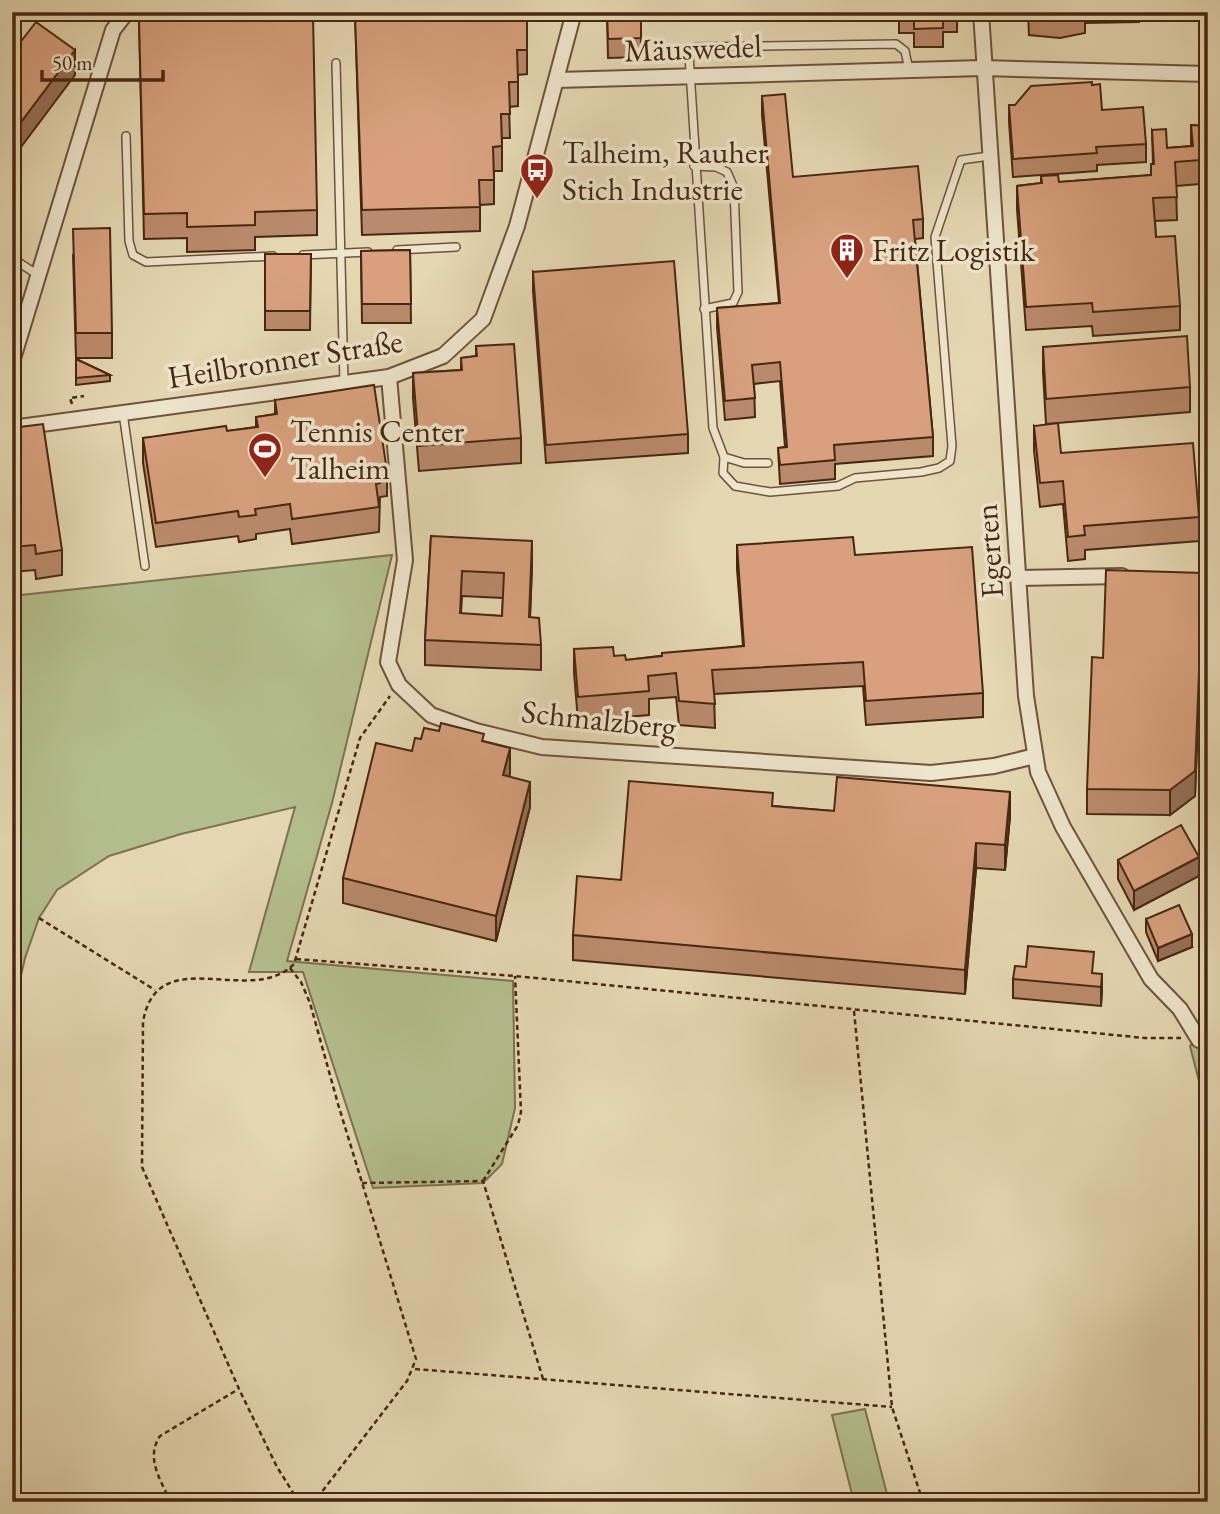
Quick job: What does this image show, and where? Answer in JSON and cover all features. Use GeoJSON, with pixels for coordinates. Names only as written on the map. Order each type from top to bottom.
{"type":"FeatureCollection","features":[{"type":"Feature","properties":{"kind":"street"},"geometry":{"type":"LineString","coordinates":[[12,362],[113,30],[127,12]]}},
{"type":"Feature","properties":{"kind":"street","name":"Heilbronner Straße"},"geometry":{"type":"LineString","coordinates":[[12,428],[390,377],[443,356],[483,319],[517,226],[574,12]]}},
{"type":"Feature","properties":{"kind":"street","name":"Egerten"},"geometry":{"type":"LineString","coordinates":[[981,12],[982,68],[1026,696],[1038,772],[1063,827],[1151,979],[1180,1009],[1198,1039]]}},
{"type":"Feature","properties":{"kind":"street","name":"Mäuswedel"},"geometry":{"type":"LineString","coordinates":[[557,80],[982,68],[1208,75]]}},
{"type":"Feature","properties":{"kind":"street"},"geometry":{"type":"LineString","coordinates":[[390,377],[405,560],[388,662],[399,685]]}},
{"type":"Feature","properties":{"kind":"street"},"geometry":{"type":"LineString","coordinates":[[1019,578],[1140,576]]}},
{"type":"Feature","properties":{"kind":"street","name":"Schmalzberg"},"geometry":{"type":"LineString","coordinates":[[399,685],[431,715],[476,731],[542,747],[931,773],[995,766],[1035,756]]}},
{"type":"Feature","properties":{"kind":"lane"},"geometry":{"type":"LineString","coordinates":[[909,71],[905,51],[896,44],[696,47],[689,55],[688,77],[713,428],[724,457],[723,473],[735,486],[770,492],[838,486],[855,478],[939,468],[950,461],[952,446],[935,237],[961,160],[989,156]]}},
{"type":"Feature","properties":{"kind":"lane"},"geometry":{"type":"LineString","coordinates":[[336,64],[344,383]]}},
{"type":"Feature","properties":{"kind":"lane"},"geometry":{"type":"LineString","coordinates":[[126,136],[129,241],[133,255],[146,262],[285,256]]}},
{"type":"Feature","properties":{"kind":"lane"},"geometry":{"type":"LineString","coordinates":[[694,166],[716,167],[727,172],[734,188],[738,292],[733,303],[704,309]]}},
{"type":"Feature","properties":{"kind":"lane"},"geometry":{"type":"LineString","coordinates":[[392,251],[456,247]]}},
{"type":"Feature","properties":{"kind":"lane"},"geometry":{"type":"LineString","coordinates":[[299,255],[379,251]]}},
{"type":"Feature","properties":{"kind":"lane"},"geometry":{"type":"LineString","coordinates":[[12,258],[39,276]]}},
{"type":"Feature","properties":{"kind":"lane"},"geometry":{"type":"LineString","coordinates":[[123,413],[145,566]]}},
{"type":"Feature","properties":{"kind":"lane"},"geometry":{"type":"LineString","coordinates":[[724,457],[744,463],[768,463]]}},
{"type":"Feature","properties":{"kind":"path"},"geometry":{"type":"LineString","coordinates":[[299,1502],[277,1467],[239,1389],[142,1167],[143,1022],[146,1006],[155,990],[165,983],[182,980],[274,979],[290,968],[296,959],[339,802],[360,737],[399,685]]}},
{"type":"Feature","properties":{"kind":"path"},"geometry":{"type":"LineString","coordinates":[[1208,816],[1202,1014],[1198,1039],[1208,1100]]}},
{"type":"Feature","properties":{"kind":"path"},"geometry":{"type":"LineString","coordinates":[[39,918],[155,990]]}},
{"type":"Feature","properties":{"kind":"path"},"geometry":{"type":"LineString","coordinates":[[296,959],[515,976],[1145,1038],[1198,1039]]}},
{"type":"Feature","properties":{"kind":"path"},"geometry":{"type":"LineString","coordinates":[[290,968],[301,982],[310,1003],[362,1183],[415,1351],[415,1369],[314,1502]]}},
{"type":"Feature","properties":{"kind":"path"},"geometry":{"type":"LineString","coordinates":[[515,976],[521,1112],[518,1125],[483,1181],[543,1379]]}},
{"type":"Feature","properties":{"kind":"path"},"geometry":{"type":"LineString","coordinates":[[854,1011],[892,1406],[923,1502]]}},
{"type":"Feature","properties":{"kind":"path"},"geometry":{"type":"LineString","coordinates":[[362,1183],[483,1181]]}},
{"type":"Feature","properties":{"kind":"path"},"geometry":{"type":"LineString","coordinates":[[415,1369],[892,1406]]}},
{"type":"Feature","properties":{"kind":"path"},"geometry":{"type":"LineString","coordinates":[[171,1502],[153,1459],[155,1444],[160,1436],[239,1389]]}},
{"type":"Feature","properties":{"kind":"green space"},"geometry":{"type":"Polygon","coordinates":[[[392,555],[332,803],[287,961],[513,981],[515,1108],[502,1164],[483,1183],[373,1188],[303,972],[249,972],[295,807],[181,834],[109,856],[57,890],[39,918],[25,958],[12,1016],[12,596],[392,555]]]}},
{"type":"Feature","properties":{"kind":"green space"},"geometry":{"type":"Polygon","coordinates":[[[1208,1027],[1208,1116],[1190,1046],[1208,1027]]]}},
{"type":"Feature","properties":{"kind":"green space"},"geometry":{"type":"Polygon","coordinates":[[[865,1409],[889,1502],[854,1502],[832,1415],[865,1409]]]}},
{"type":"Feature","properties":{"kind":"building"},"geometry":{"type":"Polygon","coordinates":[[[527,12],[527,50],[517,50],[518,82],[509,82],[510,114],[501,114],[502,146],[493,147],[494,180],[479,180],[480,207],[362,210],[355,15],[527,12]]]}},
{"type":"Feature","properties":{"kind":"building"},"geometry":{"type":"Polygon","coordinates":[[[607,12],[641,12],[641,38],[608,39],[607,12]]]}},
{"type":"Feature","properties":{"kind":"building"},"geometry":{"type":"Polygon","coordinates":[[[899,12],[957,13],[943,13],[943,28],[914,29],[914,14],[899,12]]]}},
{"type":"Feature","properties":{"kind":"building"},"geometry":{"type":"Polygon","coordinates":[[[313,16],[317,210],[255,212],[255,225],[187,227],[187,213],[144,214],[139,20],[313,16]]]}},
{"type":"Feature","properties":{"kind":"building"},"geometry":{"type":"Polygon","coordinates":[[[36,22],[75,50],[12,134],[12,53],[36,22]]]}},
{"type":"Feature","properties":{"kind":"building"},"geometry":{"type":"Polygon","coordinates":[[[1208,74],[1208,267],[1200,267],[1204,192],[1199,192],[1201,160],[1175,162],[1177,197],[1153,198],[1156,237],[1175,236],[1180,306],[1093,312],[1092,303],[1026,307],[1017,186],[1042,183],[1041,176],[1058,175],[1059,182],[1151,175],[1151,164],[1154,164],[1152,130],[1166,129],[1167,148],[1193,146],[1191,125],[1204,126],[1208,74]]]}},
{"type":"Feature","properties":{"kind":"building"},"geometry":{"type":"Polygon","coordinates":[[[1092,82],[1092,85],[1100,84],[1102,110],[1143,107],[1146,144],[1096,147],[1097,153],[1013,159],[1009,105],[1015,105],[1031,86],[1092,82]]]}},
{"type":"Feature","properties":{"kind":"building","name":"Fritz Logistik"},"geometry":{"type":"Polygon","coordinates":[[[785,94],[793,177],[918,166],[923,219],[913,220],[933,437],[834,445],[835,460],[780,465],[778,448],[787,447],[780,362],[752,365],[755,398],[725,401],[717,308],[780,303],[762,96],[785,94]]]}},
{"type":"Feature","properties":{"kind":"building"},"geometry":{"type":"Polygon","coordinates":[[[110,228],[112,333],[76,333],[73,229],[110,228]]]}},
{"type":"Feature","properties":{"kind":"building"},"geometry":{"type":"Polygon","coordinates":[[[410,250],[411,304],[362,304],[361,251],[410,250]]]}},
{"type":"Feature","properties":{"kind":"building"},"geometry":{"type":"Polygon","coordinates":[[[265,254],[311,254],[310,311],[265,311],[265,254]]]}},
{"type":"Feature","properties":{"kind":"building"},"geometry":{"type":"Polygon","coordinates":[[[674,261],[688,434],[546,445],[533,272],[674,261]]]}},
{"type":"Feature","properties":{"kind":"building"},"geometry":{"type":"Polygon","coordinates":[[[1208,279],[1208,315],[1206,315],[1208,279]]]}},
{"type":"Feature","properties":{"kind":"building"},"geometry":{"type":"Polygon","coordinates":[[[1187,336],[1190,387],[1046,399],[1043,347],[1187,336]]]}},
{"type":"Feature","properties":{"kind":"building"},"geometry":{"type":"Polygon","coordinates":[[[514,344],[521,438],[419,446],[413,373],[462,370],[461,358],[477,356],[476,346],[514,344]]]}},
{"type":"Feature","properties":{"kind":"building"},"geometry":{"type":"Polygon","coordinates":[[[76,359],[110,375],[76,378],[76,359]]]}},
{"type":"Feature","properties":{"kind":"building","name":"Tennis Center Talheim"},"geometry":{"type":"Polygon","coordinates":[[[374,385],[387,471],[378,473],[380,483],[376,484],[379,507],[292,519],[290,504],[255,509],[256,515],[239,517],[238,511],[156,523],[143,438],[226,426],[227,431],[258,427],[256,417],[277,414],[275,400],[374,385]]]}},
{"type":"Feature","properties":{"kind":"building"},"geometry":{"type":"Polygon","coordinates":[[[1058,423],[1061,453],[1193,443],[1199,517],[1084,526],[1085,535],[1068,537],[1063,481],[1040,483],[1034,426],[1058,423]]]}},
{"type":"Feature","properties":{"kind":"building"},"geometry":{"type":"Polygon","coordinates":[[[43,424],[62,550],[36,554],[35,545],[12,547],[12,428],[43,424]]]}},
{"type":"Feature","properties":{"kind":"building"},"geometry":{"type":"Polygon","coordinates":[[[431,536],[532,541],[529,617],[539,618],[541,645],[425,640],[431,536]],[[462,571],[460,613],[502,616],[504,573],[462,571]]]}},
{"type":"Feature","properties":{"kind":"building"},"geometry":{"type":"Polygon","coordinates":[[[853,537],[855,555],[972,547],[983,693],[866,701],[863,662],[712,670],[715,704],[679,701],[676,673],[648,676],[649,691],[578,697],[574,649],[613,647],[614,656],[625,655],[626,660],[662,656],[662,653],[744,646],[737,545],[853,537]]]}},
{"type":"Feature","properties":{"kind":"building"},"geometry":{"type":"Polygon","coordinates":[[[1106,570],[1203,573],[1195,771],[1170,790],[1087,789],[1092,657],[1103,658],[1106,570]]]}},
{"type":"Feature","properties":{"kind":"building"},"geometry":{"type":"Polygon","coordinates":[[[441,723],[484,734],[482,741],[510,748],[503,775],[530,782],[496,916],[343,878],[376,743],[412,751],[415,738],[421,739],[424,728],[439,731],[441,723]]]}},
{"type":"Feature","properties":{"kind":"building"},"geometry":{"type":"Polygon","coordinates":[[[837,777],[1010,792],[1005,845],[976,843],[965,970],[573,935],[577,876],[621,880],[629,781],[773,793],[772,806],[834,811],[837,777]]]}},
{"type":"Feature","properties":{"kind":"building"},"geometry":{"type":"Polygon","coordinates":[[[1181,825],[1199,857],[1134,891],[1118,860],[1181,825]]]}},
{"type":"Feature","properties":{"kind":"building"},"geometry":{"type":"Polygon","coordinates":[[[1179,905],[1192,934],[1158,948],[1146,919],[1179,905]]]}},
{"type":"Feature","properties":{"kind":"building"},"geometry":{"type":"Polygon","coordinates":[[[1028,946],[1094,952],[1092,973],[1102,974],[1101,987],[1013,979],[1015,966],[1026,967],[1028,946]]]}},
{"type":"Feature","properties":{"kind":"place","name":"Talheim, Rauher Stich Industrie"},"geometry":{"type":"Point","coordinates":[537,200]}},
{"type":"Feature","properties":{"kind":"place","name":"Fritz Logistik"},"geometry":{"type":"Point","coordinates":[847,280]}},
{"type":"Feature","properties":{"kind":"place","name":"Tennis Center Talheim"},"geometry":{"type":"Point","coordinates":[265,479]}}]}
